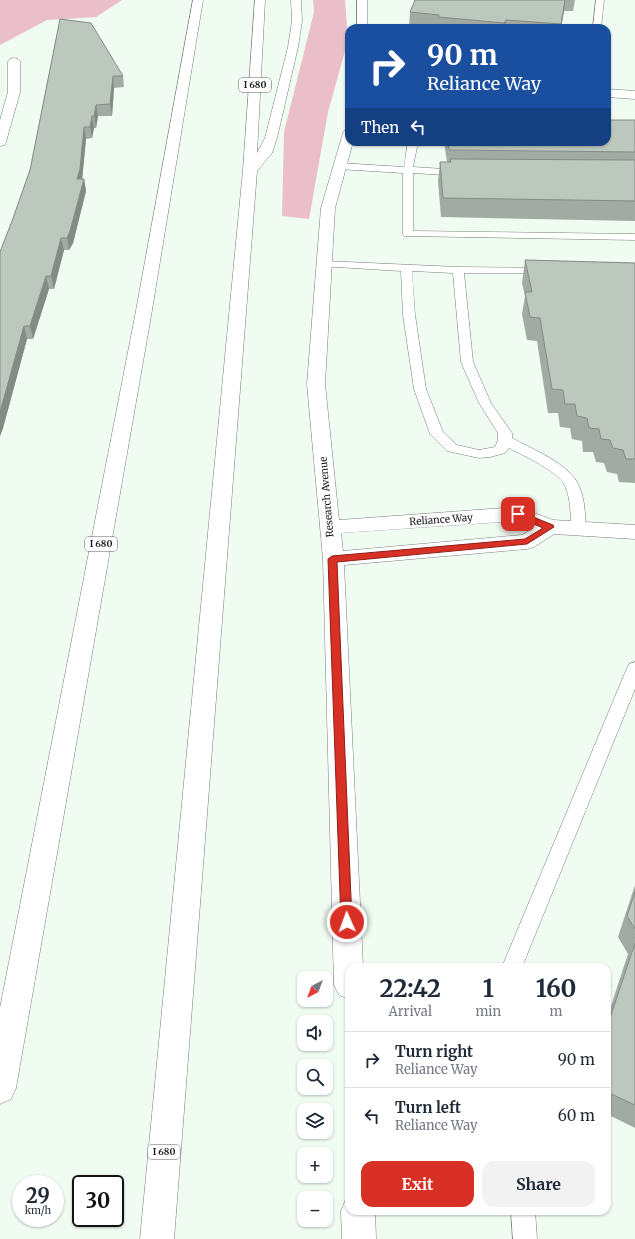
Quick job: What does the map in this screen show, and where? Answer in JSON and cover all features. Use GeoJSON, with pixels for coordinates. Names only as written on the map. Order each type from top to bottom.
{"type":"FeatureCollection","features":[{"type":"Feature","properties":{"kind":"main road"},"geometry":{"type":"LineString","coordinates":[[191,0],[191,37]]}},
{"type":"Feature","properties":{"kind":"main road","name":"I 680"},"geometry":{"type":"LineString","coordinates":[[0,1088],[143,316],[198,0]]}},
{"type":"Feature","properties":{"kind":"main road","name":"I 680"},"geometry":{"type":"LineString","coordinates":[[157,1239],[170,1066],[250,170],[260,0]]}},
{"type":"Feature","properties":{"kind":"main road"},"geometry":{"type":"LineString","coordinates":[[250,170],[265,153],[271,138],[293,47],[297,22],[296,0]]}},
{"type":"Feature","properties":{"kind":"main road"},"geometry":{"type":"LineString","coordinates":[[362,0],[362,24]]}},
{"type":"Feature","properties":{"kind":"main road"},"geometry":{"type":"LineString","coordinates":[[0,142],[14,92],[14,61]]}},
{"type":"Feature","properties":{"kind":"main road"},"geometry":{"type":"LineString","coordinates":[[611,93],[635,95]]}},
{"type":"Feature","properties":{"kind":"main road","name":"Research Avenue"},"geometry":{"type":"LineString","coordinates":[[345,146],[328,208],[316,384],[332,559],[348,963]]}},
{"type":"Feature","properties":{"kind":"main road","name":"Reliance Way"},"geometry":{"type":"LineString","coordinates":[[329,527],[518,514],[550,527],[635,532]]}},
{"type":"Feature","properties":{"kind":"main road"},"geometry":{"type":"LineString","coordinates":[[332,559],[527,542],[550,527]]}},
{"type":"Feature","properties":{"kind":"main road"},"geometry":{"type":"LineString","coordinates":[[358,1215],[359,1239]]}},
{"type":"Feature","properties":{"kind":"lane"},"geometry":{"type":"LineString","coordinates":[[597,24],[600,0]]}},
{"type":"Feature","properties":{"kind":"lane"},"geometry":{"type":"LineString","coordinates":[[412,146],[408,171],[408,234],[635,238]]}},
{"type":"Feature","properties":{"kind":"lane"},"geometry":{"type":"LineString","coordinates":[[340,166],[408,171],[468,173]]}},
{"type":"Feature","properties":{"kind":"lane"},"geometry":{"type":"LineString","coordinates":[[324,264],[458,270],[558,270]]}},
{"type":"Feature","properties":{"kind":"lane"},"geometry":{"type":"LineString","coordinates":[[406,268],[409,315],[420,390],[437,434],[452,448],[479,454],[500,450],[505,440],[505,433],[485,403],[467,362],[458,270]]}},
{"type":"Feature","properties":{"kind":"lane"},"geometry":{"type":"LineString","coordinates":[[505,440],[542,460],[562,473],[572,483],[579,529]]}},
{"type":"Feature","properties":{"kind":"lane"},"geometry":{"type":"LineString","coordinates":[[514,963],[635,668]]}},
{"type":"Feature","properties":{"kind":"lane"},"geometry":{"type":"LineString","coordinates":[[523,1215],[525,1239]]}},
{"type":"Feature","properties":{"kind":"shaded area"},"geometry":{"type":"Polygon","coordinates":[[[0,0],[122,0],[96,17],[47,20],[0,45],[0,0]]]}},
{"type":"Feature","properties":{"kind":"shaded area"},"geometry":{"type":"Polygon","coordinates":[[[313,0],[345,0],[347,24],[345,24],[345,51],[328,112],[309,219],[282,216],[284,132],[314,12],[313,0]]]}},
{"type":"Feature","properties":{"kind":"building"},"geometry":{"type":"Polygon","coordinates":[[[415,0],[565,0],[561,24],[506,20],[504,23],[438,17],[439,15],[410,12],[415,0]]]}},
{"type":"Feature","properties":{"kind":"building"},"geometry":{"type":"Polygon","coordinates":[[[60,19],[91,23],[123,76],[113,76],[110,104],[96,105],[90,127],[84,127],[80,169],[77,179],[84,179],[70,231],[67,238],[61,238],[51,276],[46,276],[30,326],[24,326],[0,412],[0,252],[30,170],[60,19]]]}},
{"type":"Feature","properties":{"kind":"building"},"geometry":{"type":"Polygon","coordinates":[[[611,120],[635,120],[635,152],[449,150],[448,146],[611,146],[611,120]]]}},
{"type":"Feature","properties":{"kind":"building"},"geometry":{"type":"Polygon","coordinates":[[[450,159],[635,160],[635,201],[443,198],[440,162],[451,162],[450,159]]]}},
{"type":"Feature","properties":{"kind":"building"},"geometry":{"type":"Polygon","coordinates":[[[525,260],[635,263],[635,459],[626,459],[623,450],[613,448],[610,440],[601,439],[599,429],[589,428],[587,418],[577,416],[575,404],[565,404],[563,390],[552,389],[540,318],[530,317],[525,292],[532,292],[525,260]]]}},
{"type":"Feature","properties":{"kind":"building"},"geometry":{"type":"Polygon","coordinates":[[[635,892],[635,929],[627,916],[635,892]]]}},
{"type":"Feature","properties":{"kind":"building"},"geometry":{"type":"Polygon","coordinates":[[[635,943],[635,1105],[611,1094],[611,1015],[635,943]]]}},
{"type":"Feature","properties":{"kind":"route"},"geometry":{"type":"LineString","coordinates":[[347,922],[332,559],[527,542],[550,527],[518,514]]}}]}
